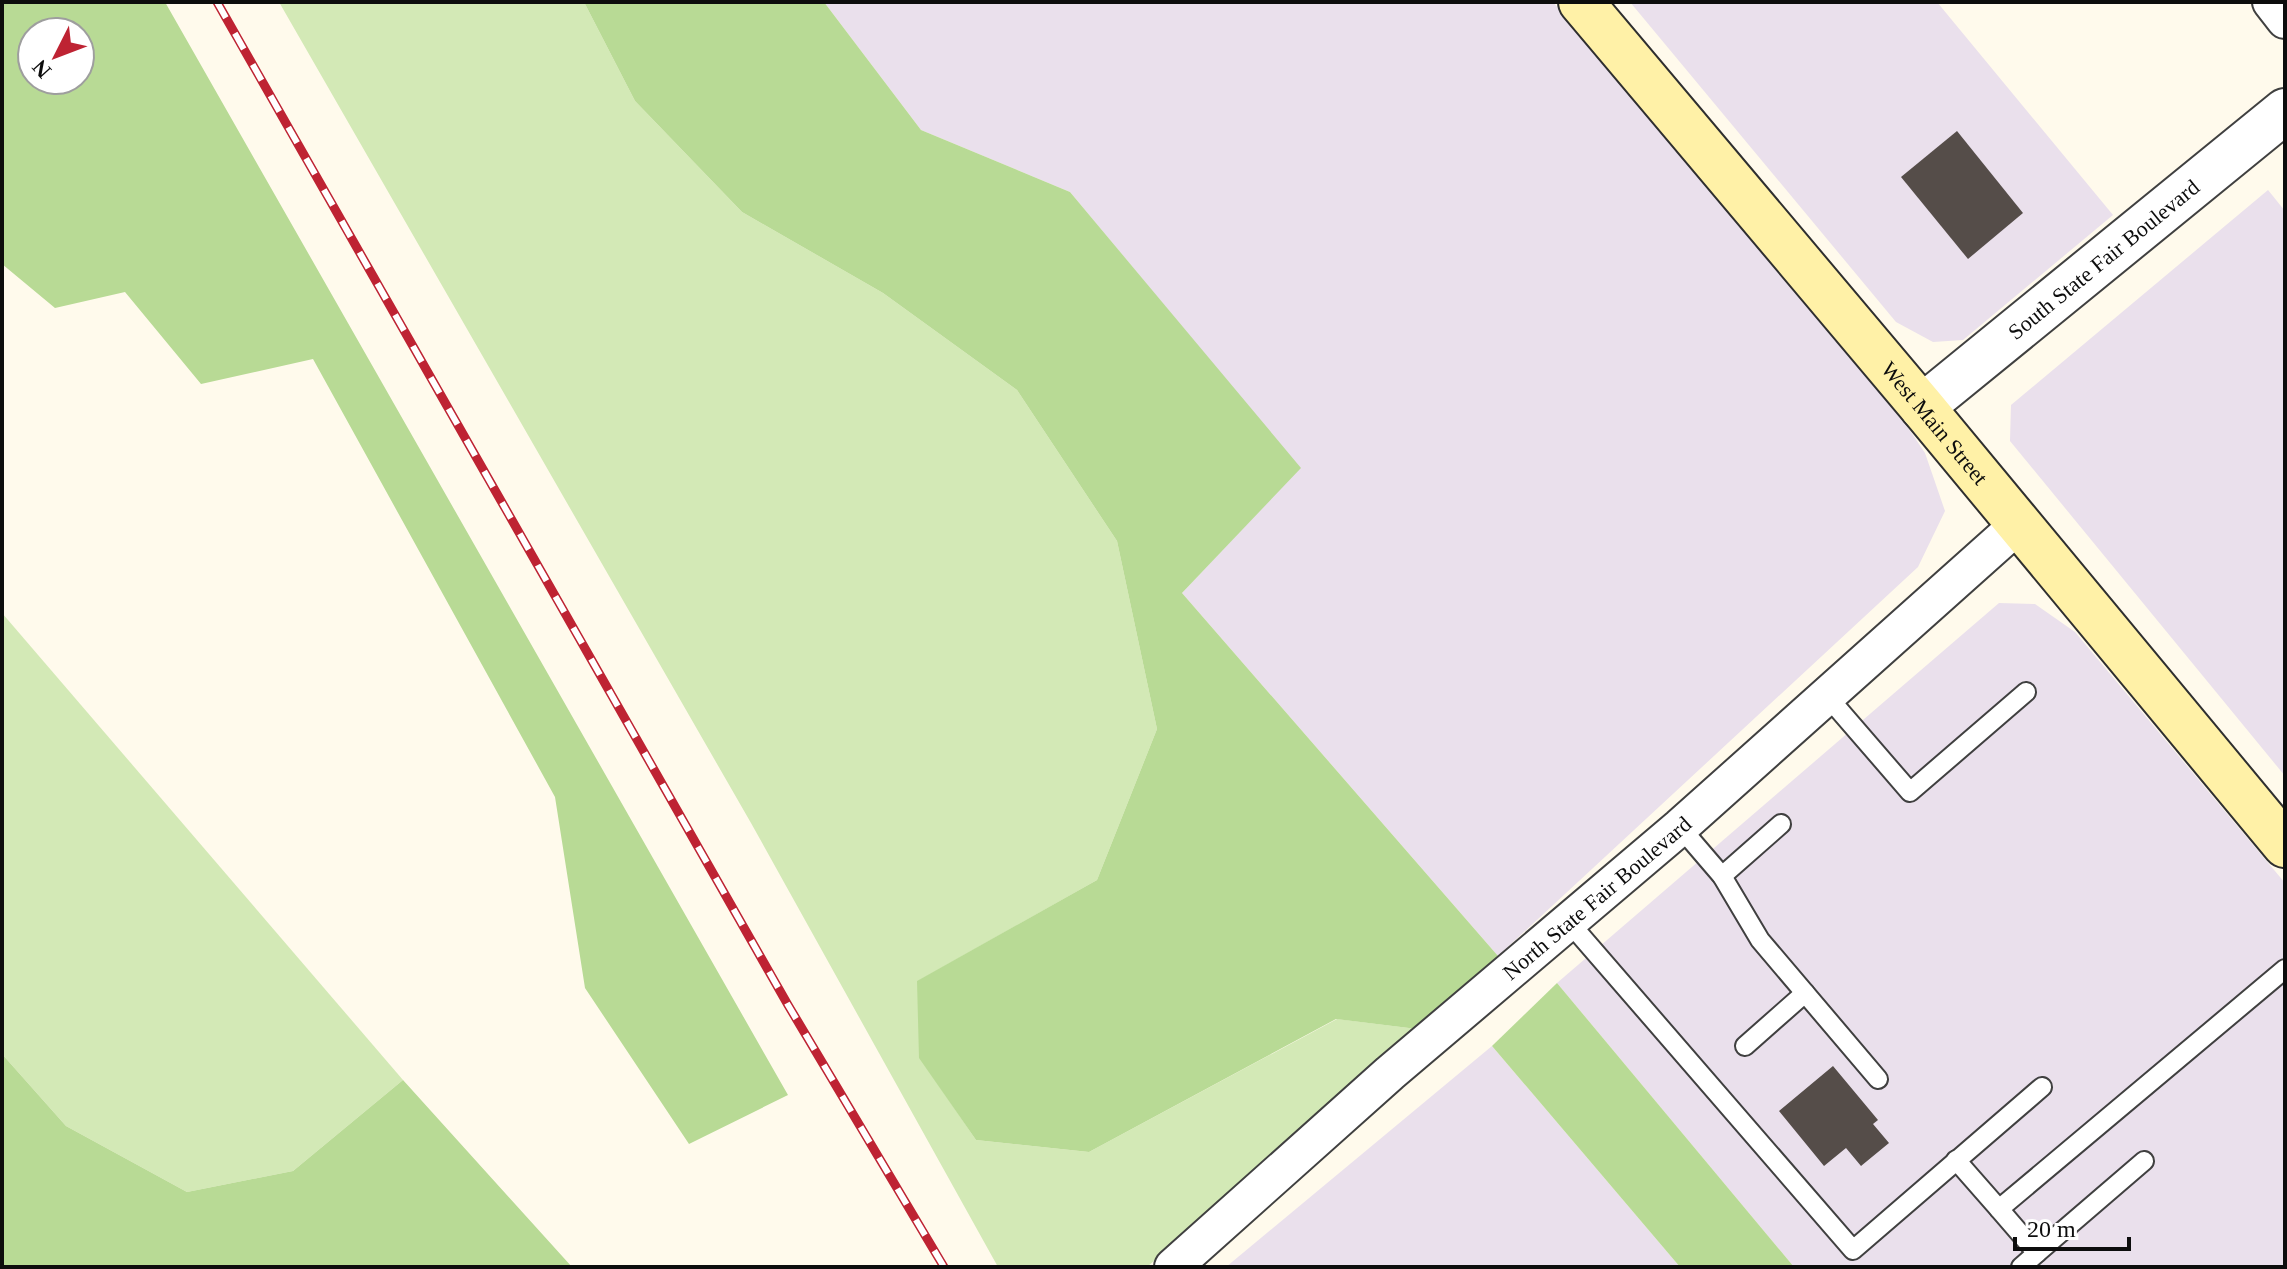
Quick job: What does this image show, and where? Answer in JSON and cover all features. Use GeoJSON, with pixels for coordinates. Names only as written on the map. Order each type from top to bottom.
{"type":"FeatureCollection","features":[{"type":"Feature","properties":{"kind":"main road","name":"West Main Street"},"geometry":{"type":"LineString","coordinates":[[1581,2],[2285,845]]}},
{"type":"Feature","properties":{"kind":"street"},"geometry":{"type":"LineString","coordinates":[[2271,2],[2285,20]]}},
{"type":"Feature","properties":{"kind":"street","name":"South State Fair Boulevard"},"geometry":{"type":"LineString","coordinates":[[1922,407],[2285,111]]}},
{"type":"Feature","properties":{"kind":"street","name":"North State Fair Boulevard"},"geometry":{"type":"LineString","coordinates":[[1173,1267],[1390,1073],[1680,827],[2018,525]]}},
{"type":"Feature","properties":{"kind":"lane"},"geometry":{"type":"LineString","coordinates":[[1827,696],[1910,792],[2026,692]]}},
{"type":"Feature","properties":{"kind":"lane"},"geometry":{"type":"LineString","coordinates":[[1722,876],[1781,824]]}},
{"type":"Feature","properties":{"kind":"lane"},"geometry":{"type":"LineString","coordinates":[[1680,827],[1722,876],[1760,940],[1878,1079]]}},
{"type":"Feature","properties":{"kind":"lane"},"geometry":{"type":"LineString","coordinates":[[1568,921],[1853,1250],[2042,1087]]}},
{"type":"Feature","properties":{"kind":"lane"},"geometry":{"type":"LineString","coordinates":[[1999,1209],[2285,969]]}},
{"type":"Feature","properties":{"kind":"lane"},"geometry":{"type":"LineString","coordinates":[[1745,1046],[1805,993]]}},
{"type":"Feature","properties":{"kind":"lane"},"geometry":{"type":"LineString","coordinates":[[1956,1160],[2037,1253]]}},
{"type":"Feature","properties":{"kind":"lane"},"geometry":{"type":"LineString","coordinates":[[2021,1267],[2144,1161]]}},
{"type":"Feature","properties":{"kind":"shaded area"},"geometry":{"type":"Polygon","coordinates":[[[824,2],[1553,2],[1882,389],[1925,453],[1945,511],[1918,567],[1498,956],[1182,593],[1300,468],[1070,192],[921,130],[824,2]]]}},
{"type":"Feature","properties":{"kind":"shaded area"},"geometry":{"type":"Polygon","coordinates":[[[1630,2],[1937,2],[2113,215],[1963,340],[1933,342],[1896,322],[1630,2]]]}},
{"type":"Feature","properties":{"kind":"shaded area"},"geometry":{"type":"Polygon","coordinates":[[[2268,190],[2285,211],[2285,776],[2010,441],[2011,405],[2268,190]]]}},
{"type":"Feature","properties":{"kind":"shaded area"},"geometry":{"type":"Polygon","coordinates":[[[1999,603],[2035,604],[2075,632],[2285,883],[2285,1267],[1794,1267],[1557,983],[1999,603]]]}},
{"type":"Feature","properties":{"kind":"shaded area"},"geometry":{"type":"Polygon","coordinates":[[[1492,1046],[1680,1267],[1226,1267],[1492,1046]]]}},
{"type":"Feature","properties":{"kind":"green space"},"geometry":{"type":"Polygon","coordinates":[[[2,2],[165,2],[788,1095],[689,1144],[585,988],[555,797],[313,359],[201,384],[125,292],[55,308],[2,264],[2,2]]]}},
{"type":"Feature","properties":{"kind":"green space"},"geometry":{"type":"Polygon","coordinates":[[[279,2],[584,2],[635,101],[742,212],[883,293],[1017,390],[1117,541],[1157,729],[1097,880],[918,981],[920,1058],[976,1140],[1089,1152],[1337,1019],[1417,1029],[1147,1267],[998,1267],[751,823],[279,2]]]}},
{"type":"Feature","properties":{"kind":"green space"},"geometry":{"type":"Polygon","coordinates":[[[584,2],[824,2],[921,130],[1070,192],[1301,468],[1182,593],[1498,956],[1417,1029],[1336,1019],[1089,1152],[976,1140],[919,1058],[917,981],[1097,880],[1157,729],[1117,541],[1017,390],[883,293],[742,212],[635,101],[584,2]]]}},
{"type":"Feature","properties":{"kind":"green space"},"geometry":{"type":"Polygon","coordinates":[[[2,613],[403,1080],[293,1171],[187,1192],[66,1126],[2,1054],[2,613]]]}},
{"type":"Feature","properties":{"kind":"green space"},"geometry":{"type":"Polygon","coordinates":[[[1557,983],[1794,1267],[1680,1267],[1492,1046],[1557,983]]]}},
{"type":"Feature","properties":{"kind":"green space"},"geometry":{"type":"Polygon","coordinates":[[[2,1054],[66,1126],[187,1192],[293,1171],[403,1080],[572,1267],[2,1267],[2,1054]]]}},
{"type":"Feature","properties":{"kind":"building"},"geometry":{"type":"Polygon","coordinates":[[[1957,131],[2023,213],[1968,259],[1901,177],[1957,131]]]}},
{"type":"Feature","properties":{"kind":"building"},"geometry":{"type":"Polygon","coordinates":[[[1833,1066],[1878,1120],[1873,1124],[1889,1143],[1861,1166],[1846,1148],[1824,1166],[1779,1111],[1833,1066]]]}},
{"type":"Feature","properties":{"kind":"railway"},"geometry":{"type":"LineString","coordinates":[[217,2],[788,1005],[944,1267]]}}]}
